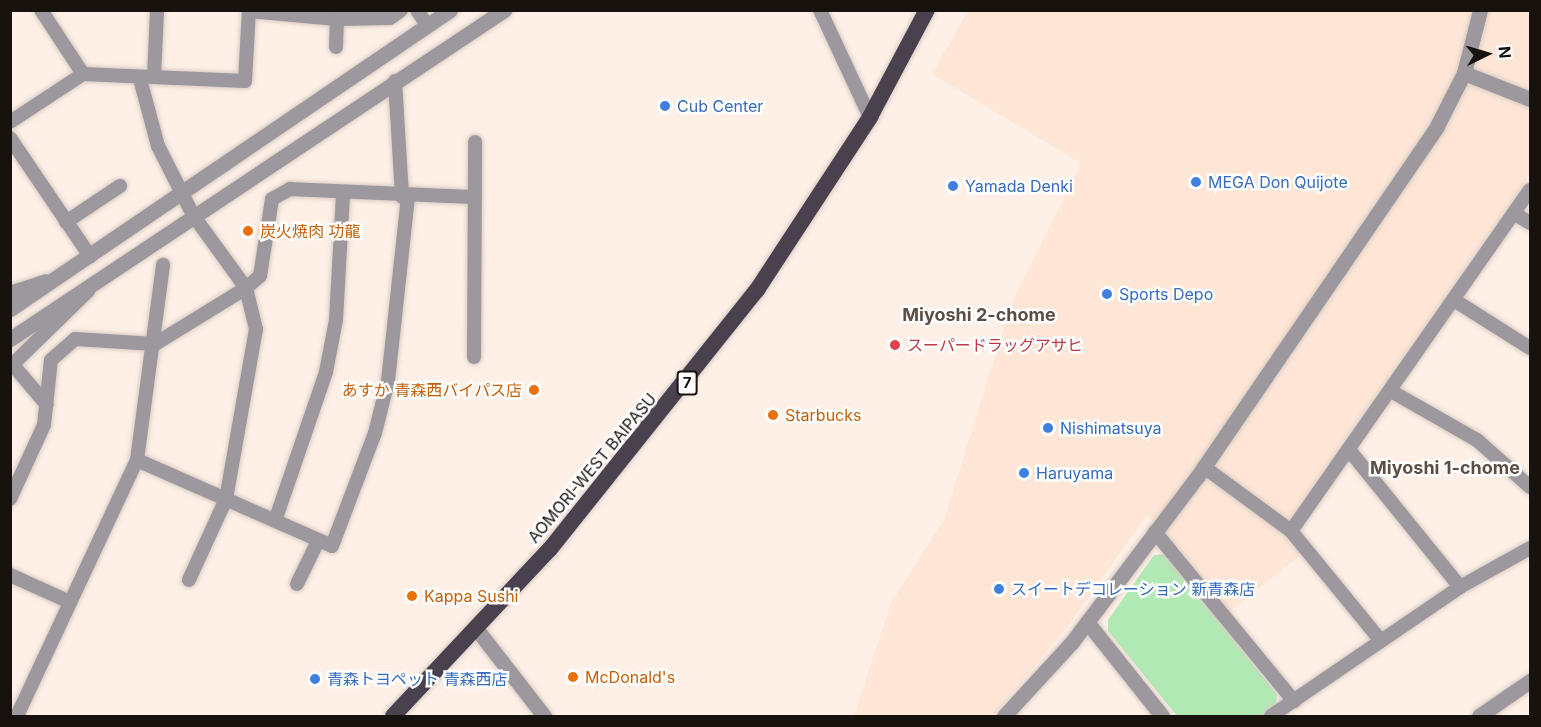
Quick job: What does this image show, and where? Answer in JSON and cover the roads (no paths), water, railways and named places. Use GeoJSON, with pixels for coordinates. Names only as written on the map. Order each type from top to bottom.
{"type":"FeatureCollection","features":[{"type":"Feature","properties":{"kind":"highway","name":"AOMORI-WEST BAIPASU"},"geometry":{"type":"LineString","coordinates":[[393,717],[550,549],[687,383],[757,290],[870,117],[927,10]]}},
{"type":"Feature","properties":{"kind":"street"},"geometry":{"type":"LineString","coordinates":[[41,10],[83,75]]}},
{"type":"Feature","properties":{"kind":"street"},"geometry":{"type":"LineString","coordinates":[[157,10],[147,78],[158,146],[193,215],[246,288],[256,329],[226,499],[189,580]]}},
{"type":"Feature","properties":{"kind":"street"},"geometry":{"type":"LineString","coordinates":[[10,122],[83,75],[245,81],[249,11],[321,14],[337,19],[390,18],[401,10]]}},
{"type":"Feature","properties":{"kind":"street"},"geometry":{"type":"LineString","coordinates":[[417,10],[427,26]]}},
{"type":"Feature","properties":{"kind":"street"},"geometry":{"type":"LineString","coordinates":[[10,309],[182,195],[450,10]]}},
{"type":"Feature","properties":{"kind":"street"},"geometry":{"type":"LineString","coordinates":[[10,339],[504,10]]}},
{"type":"Feature","properties":{"kind":"street"},"geometry":{"type":"LineString","coordinates":[[820,10],[870,117]]}},
{"type":"Feature","properties":{"kind":"street"},"geometry":{"type":"LineString","coordinates":[[1009,715],[1087,622],[1204,467],[1437,126],[1464,73],[1480,10]]}},
{"type":"Feature","properties":{"kind":"street"},"geometry":{"type":"LineString","coordinates":[[336,47],[337,19]]}},
{"type":"Feature","properties":{"kind":"street"},"geometry":{"type":"LineString","coordinates":[[1464,73],[1530,99]]}},
{"type":"Feature","properties":{"kind":"street"},"geometry":{"type":"LineString","coordinates":[[137,460],[332,546],[375,433],[396,338],[405,197],[395,81]]}},
{"type":"Feature","properties":{"kind":"street"},"geometry":{"type":"LineString","coordinates":[[10,138],[90,256]]}},
{"type":"Feature","properties":{"kind":"street"},"geometry":{"type":"LineString","coordinates":[[474,357],[471,197],[475,142]]}},
{"type":"Feature","properties":{"kind":"street"},"geometry":{"type":"LineString","coordinates":[[66,222],[120,186]]}},
{"type":"Feature","properties":{"kind":"street"},"geometry":{"type":"LineString","coordinates":[[10,499],[47,405],[51,360],[75,339],[155,344],[246,288],[260,276],[272,199],[290,189],[405,197],[471,197]]}},
{"type":"Feature","properties":{"kind":"street"},"geometry":{"type":"LineString","coordinates":[[1291,531],[1350,451],[1530,190]]}},
{"type":"Feature","properties":{"kind":"street"},"geometry":{"type":"LineString","coordinates":[[275,522],[332,341],[344,194]]}},
{"type":"Feature","properties":{"kind":"street"},"geometry":{"type":"LineString","coordinates":[[1515,214],[1530,223]]}},
{"type":"Feature","properties":{"kind":"street"},"geometry":{"type":"LineString","coordinates":[[15,714],[137,460],[155,344],[163,265]]}},
{"type":"Feature","properties":{"kind":"street"},"geometry":{"type":"LineString","coordinates":[[10,293],[58,277]]}},
{"type":"Feature","properties":{"kind":"street"},"geometry":{"type":"LineString","coordinates":[[47,405],[12,366],[95,282]]}},
{"type":"Feature","properties":{"kind":"street"},"geometry":{"type":"LineString","coordinates":[[1454,300],[1530,348]]}},
{"type":"Feature","properties":{"kind":"street"},"geometry":{"type":"LineString","coordinates":[[1391,391],[1477,440],[1530,487]]}},
{"type":"Feature","properties":{"kind":"street"},"geometry":{"type":"LineString","coordinates":[[1350,451],[1460,587]]}},
{"type":"Feature","properties":{"kind":"street"},"geometry":{"type":"LineString","coordinates":[[1204,467],[1291,531],[1380,641]]}},
{"type":"Feature","properties":{"kind":"street"},"geometry":{"type":"LineString","coordinates":[[1155,532],[1294,701]]}},
{"type":"Feature","properties":{"kind":"street"},"geometry":{"type":"LineString","coordinates":[[297,584],[318,541]]}},
{"type":"Feature","properties":{"kind":"street"},"geometry":{"type":"LineString","coordinates":[[1271,717],[1460,587],[1530,548]]}},
{"type":"Feature","properties":{"kind":"street"},"geometry":{"type":"LineString","coordinates":[[10,575],[70,602]]}},
{"type":"Feature","properties":{"kind":"street"},"geometry":{"type":"LineString","coordinates":[[1087,622],[1162,717]]}},
{"type":"Feature","properties":{"kind":"street"},"geometry":{"type":"LineString","coordinates":[[475,627],[544,717]]}},
{"type":"Feature","properties":{"kind":"street"},"geometry":{"type":"LineString","coordinates":[[1479,717],[1530,681]]}},
{"type":"Feature","properties":{"kind":"place","name":"Cub Center"},"geometry":{"type":"Point","coordinates":[665,106]}},
{"type":"Feature","properties":{"kind":"place","name":"MEGA Don Quijote"},"geometry":{"type":"Point","coordinates":[1196,182]}},
{"type":"Feature","properties":{"kind":"place","name":"Yamada Denki"},"geometry":{"type":"Point","coordinates":[953,186]}},
{"type":"Feature","properties":{"kind":"place","name":"炭火焼肉 功龍"},"geometry":{"type":"Point","coordinates":[248,231]}},
{"type":"Feature","properties":{"kind":"place","name":"Sports Depo"},"geometry":{"type":"Point","coordinates":[1107,294]}},
{"type":"Feature","properties":{"kind":"place","name":"スーパードラッグアサヒ"},"geometry":{"type":"Point","coordinates":[895,345]}},
{"type":"Feature","properties":{"kind":"place","name":"あすか 青森西バイパス店"},"geometry":{"type":"Point","coordinates":[534,390]}},
{"type":"Feature","properties":{"kind":"place","name":"Starbucks"},"geometry":{"type":"Point","coordinates":[773,415]}},
{"type":"Feature","properties":{"kind":"place","name":"Nishimatsuya"},"geometry":{"type":"Point","coordinates":[1048,428]}},
{"type":"Feature","properties":{"kind":"place","name":"Haruyama"},"geometry":{"type":"Point","coordinates":[1024,473]}},
{"type":"Feature","properties":{"kind":"place","name":"スイートデコレーション 新青森店"},"geometry":{"type":"Point","coordinates":[999,589]}},
{"type":"Feature","properties":{"kind":"place","name":"Kappa Sushi"},"geometry":{"type":"Point","coordinates":[412,596]}},
{"type":"Feature","properties":{"kind":"place","name":"McDonald's"},"geometry":{"type":"Point","coordinates":[573,677]}},
{"type":"Feature","properties":{"kind":"place","name":"青森トヨペット 青森西店"},"geometry":{"type":"Point","coordinates":[315,679]}},
{"type":"Feature","properties":{"kind":"district","name":"Miyoshi 2-chome"},"geometry":{"type":"Point","coordinates":[979,315]}},
{"type":"Feature","properties":{"kind":"district","name":"Miyoshi 1-chome"},"geometry":{"type":"Point","coordinates":[1445,468]}}]}
